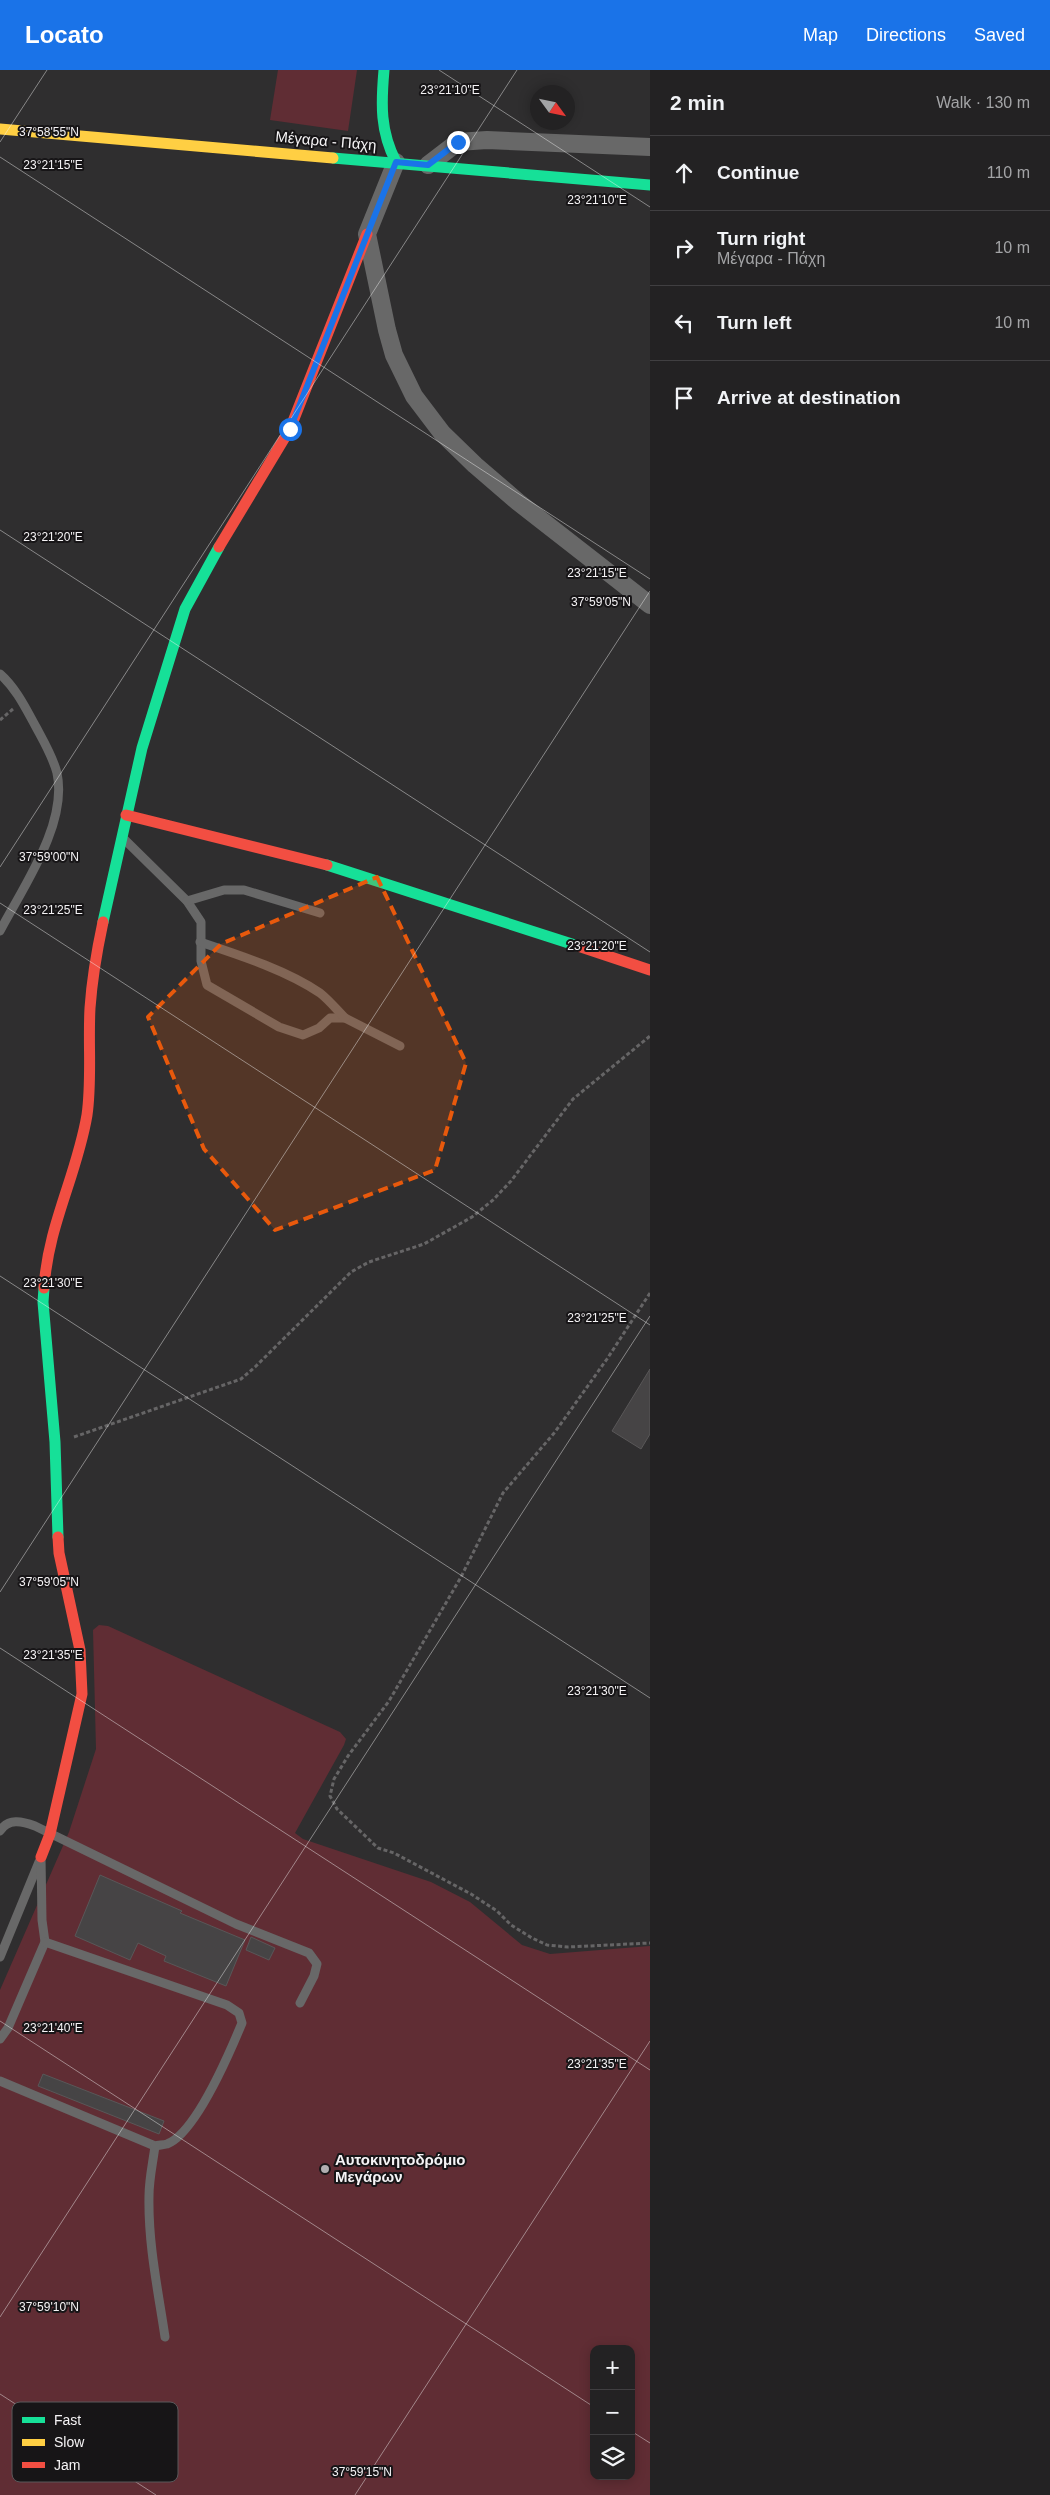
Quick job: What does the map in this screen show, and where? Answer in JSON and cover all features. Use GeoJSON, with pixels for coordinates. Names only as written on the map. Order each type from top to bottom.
{"type":"FeatureCollection","features":[{"type":"Feature","properties":{"kind":"street"},"geometry":{"type":"LineString","coordinates":[[41,1857],[50,1834],[82,1694],[80,1650],[59,1553],[54,1442],[43,1302],[45,1268],[53,1227],[83,1136],[87,1113],[90,1007],[95,958],[142,748],[185,609],[208,565],[290,429],[396,162],[385,143],[382,128],[380,110],[384,70]]}},
{"type":"Feature","properties":{"kind":"street","name":"Μέγαρα - Πάχη"},"geometry":{"type":"LineString","coordinates":[[0,130],[396,162],[650,186]]}},
{"type":"Feature","properties":{"kind":"street"},"geometry":{"type":"LineString","coordinates":[[428,165],[458,142],[487,140],[650,147]]}},
{"type":"Feature","properties":{"kind":"street"},"geometry":{"type":"LineString","coordinates":[[368,234],[394,354],[414,396],[427,416],[475,465],[518,502],[650,605]]}},
{"type":"Feature","properties":{"kind":"street"},"geometry":{"type":"LineString","coordinates":[[126,815],[305,858],[533,930],[650,970]]}},
{"type":"Feature","properties":{"kind":"lane"},"geometry":{"type":"LineString","coordinates":[[0,674],[22,702],[49,751],[56,772],[59,793],[58,810],[52,830],[0,931]]}},
{"type":"Feature","properties":{"kind":"lane"},"geometry":{"type":"LineString","coordinates":[[121,836],[187,901],[201,922],[201,961],[207,985],[279,1027],[303,1035],[319,1028],[330,1018],[345,1018]]}},
{"type":"Feature","properties":{"kind":"lane"},"geometry":{"type":"LineString","coordinates":[[187,901],[224,890],[244,890],[320,913]]}},
{"type":"Feature","properties":{"kind":"lane"},"geometry":{"type":"LineString","coordinates":[[200,942],[244,956],[292,978],[321,994],[345,1018],[400,1046]]}},
{"type":"Feature","properties":{"kind":"lane"},"geometry":{"type":"LineString","coordinates":[[0,1831],[3,1826],[13,1822],[24,1822],[236,1924],[309,1953],[317,1964],[314,1976],[300,2002]]}},
{"type":"Feature","properties":{"kind":"lane"},"geometry":{"type":"LineString","coordinates":[[0,2039],[8,2028],[45,1942],[42,1920],[41,1857]]}},
{"type":"Feature","properties":{"kind":"lane"},"geometry":{"type":"LineString","coordinates":[[0,1957],[41,1857]]}},
{"type":"Feature","properties":{"kind":"lane"},"geometry":{"type":"LineString","coordinates":[[1,2084],[155,2146],[167,2144],[181,2133],[206,2099],[242,2023],[239,2012],[227,2005],[45,1942]]}},
{"type":"Feature","properties":{"kind":"lane"},"geometry":{"type":"LineString","coordinates":[[155,2146],[149,2193],[149,2225],[151,2250],[166,2337]]}},
{"type":"Feature","properties":{"kind":"path"},"geometry":{"type":"LineString","coordinates":[[54,1442],[126,1420],[241,1378],[255,1367],[351,1272],[370,1262],[424,1244],[472,1217],[494,1200],[511,1181],[573,1099],[650,1036]]}},
{"type":"Feature","properties":{"kind":"path"},"geometry":{"type":"LineString","coordinates":[[650,1294],[555,1432],[504,1493],[461,1577],[389,1701],[348,1756],[334,1779],[330,1796],[337,1809],[378,1848],[394,1853],[471,1894],[497,1911],[511,1925],[547,1945],[568,1947],[650,1943]]}},
{"type":"Feature","properties":{"kind":"highlighted area"},"geometry":{"type":"Polygon","coordinates":[[[377,877],[466,1063],[435,1170],[275,1230],[204,1149],[148,1017],[221,944],[377,877]]]}},
{"type":"Feature","properties":{"kind":"shaded area"},"geometry":{"type":"Polygon","coordinates":[[[278,70],[357,70],[348,131],[270,120],[278,70]]]}},
{"type":"Feature","properties":{"kind":"shaded area","name":"Αυτοκινητοδρόμιο Μεγάρων"},"geometry":{"type":"Polygon","coordinates":[[[99,1625],[108,1626],[340,1732],[346,1739],[344,1745],[295,1833],[303,1839],[431,1882],[470,1902],[522,1945],[550,1954],[650,1946],[650,2495],[0,2495],[0,1990],[69,1832],[96,1749],[93,1630],[99,1625]]]}},
{"type":"Feature","properties":{"kind":"building"},"geometry":{"type":"Polygon","coordinates":[[[650,1369],[650,1434],[641,1449],[612,1431],[650,1369]]]}},
{"type":"Feature","properties":{"kind":"building"},"geometry":{"type":"Polygon","coordinates":[[[100,1875],[182,1911],[180,1913],[245,1940],[226,1986],[164,1961],[166,1956],[138,1943],[130,1960],[75,1936],[100,1875]]]}},
{"type":"Feature","properties":{"kind":"building"},"geometry":{"type":"Polygon","coordinates":[[[251,1937],[275,1948],[269,1960],[246,1950],[251,1937]]]}},
{"type":"Feature","properties":{"kind":"building"},"geometry":{"type":"Polygon","coordinates":[[[43,2074],[164,2121],[159,2134],[38,2086],[43,2074]]]}},
{"type":"Feature","properties":{"kind":"traffic: fast"},"geometry":{"type":"LineString","coordinates":[[384,70],[382,94],[384,128],[396,162]]}},
{"type":"Feature","properties":{"kind":"traffic: fast"},"geometry":{"type":"LineString","coordinates":[[333,158],[650,185]]}},
{"type":"Feature","properties":{"kind":"traffic: fast"},"geometry":{"type":"LineString","coordinates":[[103,922],[142,748],[185,609],[219,547]]}},
{"type":"Feature","properties":{"kind":"traffic: fast"},"geometry":{"type":"LineString","coordinates":[[327,865],[578,946]]}},
{"type":"Feature","properties":{"kind":"traffic: fast"},"geometry":{"type":"LineString","coordinates":[[44,1288],[43,1302],[55,1442],[58,1537]]}},
{"type":"Feature","properties":{"kind":"traffic: slow"},"geometry":{"type":"LineString","coordinates":[[0,129],[333,158]]}},
{"type":"Feature","properties":{"kind":"traffic: jam"},"geometry":{"type":"LineString","coordinates":[[219,547],[290,429],[367,234]]}},
{"type":"Feature","properties":{"kind":"traffic: jam"},"geometry":{"type":"LineString","coordinates":[[126,815],[327,865]]}},
{"type":"Feature","properties":{"kind":"traffic: jam"},"geometry":{"type":"LineString","coordinates":[[44,1288],[51,1243],[77,1158],[87,1115],[91,997],[103,922]]}},
{"type":"Feature","properties":{"kind":"traffic: jam"},"geometry":{"type":"LineString","coordinates":[[578,946],[650,970]]}},
{"type":"Feature","properties":{"kind":"traffic: jam"},"geometry":{"type":"LineString","coordinates":[[41,1857],[50,1834],[82,1694],[80,1650],[59,1553],[58,1537]]}},
{"type":"Feature","properties":{"kind":"place","name":"Αυτοκινητοδρόμιο Μεγάρων"},"geometry":{"type":"Point","coordinates":[325,2169]}},
{"type":"Feature","properties":{"kind":"route"},"geometry":{"type":"LineString","coordinates":[[290,429],[304,401],[396,162],[428,165],[458,142]]}}]}
